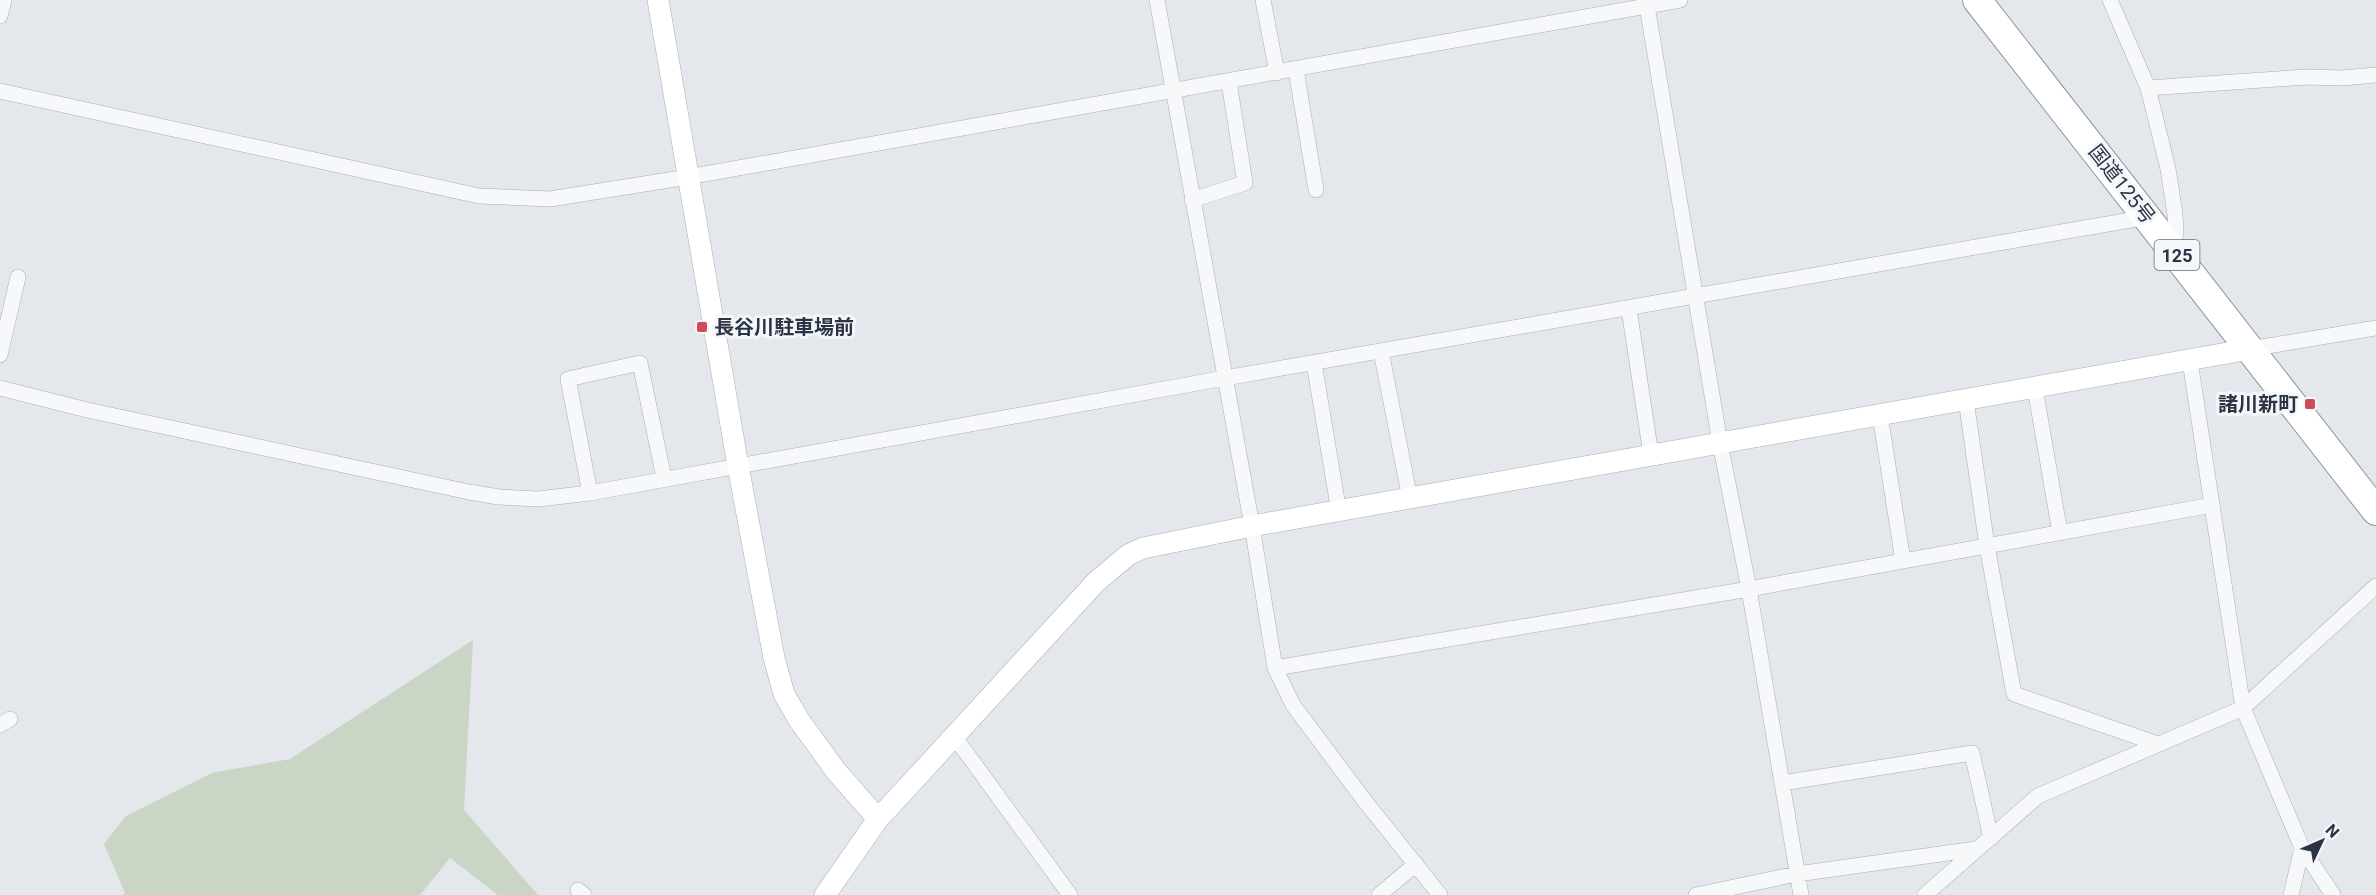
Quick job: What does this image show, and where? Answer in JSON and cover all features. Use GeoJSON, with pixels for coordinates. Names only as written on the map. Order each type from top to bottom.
{"type":"FeatureCollection","features":[{"type":"Feature","properties":{"kind":"highway","name":"国道125号"},"geometry":{"type":"LineString","coordinates":[[1977,0],[2376,511]]}},
{"type":"Feature","properties":{"kind":"street"},"geometry":{"type":"LineString","coordinates":[[0,16],[4,0]]}},
{"type":"Feature","properties":{"kind":"street"},"geometry":{"type":"LineString","coordinates":[[658,0],[766,623],[784,694],[818,747],[878,819]]}},
{"type":"Feature","properties":{"kind":"street"},"geometry":{"type":"LineString","coordinates":[[1158,0],[1172,92],[1252,526],[1275,668],[1293,705],[1440,895]]}},
{"type":"Feature","properties":{"kind":"street"},"geometry":{"type":"LineString","coordinates":[[1263,0],[1277,73]]}},
{"type":"Feature","properties":{"kind":"street"},"geometry":{"type":"LineString","coordinates":[[0,91],[479,196],[550,199],[688,177],[1296,70],[1647,3],[1680,0]]}},
{"type":"Feature","properties":{"kind":"street"},"geometry":{"type":"LineString","coordinates":[[2110,0],[2148,88],[2168,169],[2175,214],[2176,232],[2173,250]]}},
{"type":"Feature","properties":{"kind":"street"},"geometry":{"type":"LineString","coordinates":[[1647,3],[1720,442],[1749,589],[1801,895]]}},
{"type":"Feature","properties":{"kind":"street"},"geometry":{"type":"LineString","coordinates":[[1296,70],[1316,190]]}},
{"type":"Feature","properties":{"kind":"street"},"geometry":{"type":"LineString","coordinates":[[2148,88],[2306,77],[2342,78],[2376,75]]}},
{"type":"Feature","properties":{"kind":"street"},"geometry":{"type":"LineString","coordinates":[[1192,200],[1245,183],[1230,81]]}},
{"type":"Feature","properties":{"kind":"street"},"geometry":{"type":"LineString","coordinates":[[0,388],[110,415],[479,494],[538,499],[590,493],[1225,378],[2148,217]]}},
{"type":"Feature","properties":{"kind":"street"},"geometry":{"type":"LineString","coordinates":[[0,355],[18,277]]}},
{"type":"Feature","properties":{"kind":"street"},"geometry":{"type":"LineString","coordinates":[[1629,309],[1651,455]]}},
{"type":"Feature","properties":{"kind":"street"},"geometry":{"type":"LineString","coordinates":[[825,895],[878,819],[1058,622],[1096,582],[1128,555],[1143,548],[1163,542],[1720,442],[2376,328]]}},
{"type":"Feature","properties":{"kind":"street"},"geometry":{"type":"LineString","coordinates":[[1381,351],[1410,499]]}},
{"type":"Feature","properties":{"kind":"street"},"geometry":{"type":"LineString","coordinates":[[2190,361],[2243,708],[2302,848],[2333,895]]}},
{"type":"Feature","properties":{"kind":"street"},"geometry":{"type":"LineString","coordinates":[[590,493],[568,380],[640,363],[664,478]]}},
{"type":"Feature","properties":{"kind":"street"},"geometry":{"type":"LineString","coordinates":[[1314,363],[1339,512]]}},
{"type":"Feature","properties":{"kind":"street"},"geometry":{"type":"LineString","coordinates":[[2035,388],[2060,533]]}},
{"type":"Feature","properties":{"kind":"street"},"geometry":{"type":"LineString","coordinates":[[1966,400],[1987,546],[2014,694],[2158,744]]}},
{"type":"Feature","properties":{"kind":"street"},"geometry":{"type":"LineString","coordinates":[[1880,415],[1903,561]]}},
{"type":"Feature","properties":{"kind":"street"},"geometry":{"type":"LineString","coordinates":[[1275,668],[1749,589],[2212,505]]}},
{"type":"Feature","properties":{"kind":"street"},"geometry":{"type":"LineString","coordinates":[[1924,895],[2037,796],[2243,708],[2376,586]]}},
{"type":"Feature","properties":{"kind":"street"},"geometry":{"type":"LineString","coordinates":[[954,736],[1070,895]]}},
{"type":"Feature","properties":{"kind":"street"},"geometry":{"type":"LineString","coordinates":[[1782,783],[1972,753],[1991,838]]}},
{"type":"Feature","properties":{"kind":"street"},"geometry":{"type":"LineString","coordinates":[[2292,895],[2302,848]]}},
{"type":"Feature","properties":{"kind":"street"},"geometry":{"type":"LineString","coordinates":[[1696,895],[1797,874],[1977,849]]}},
{"type":"Feature","properties":{"kind":"street"},"geometry":{"type":"LineString","coordinates":[[1379,895],[1416,864]]}},
{"type":"Feature","properties":{"kind":"green space"},"geometry":{"type":"Polygon","coordinates":[[[473,640],[464,810],[538,895],[498,895],[450,858],[420,895],[123,895],[125,893],[104,844],[126,816],[212,773],[290,759],[473,640]]]}},
{"type":"Feature","properties":{"kind":"place","name":"長谷川駐車場前"},"geometry":{"type":"Point","coordinates":[702,327]}},
{"type":"Feature","properties":{"kind":"place","name":"諸川新町"},"geometry":{"type":"Point","coordinates":[2310,404]}}]}
